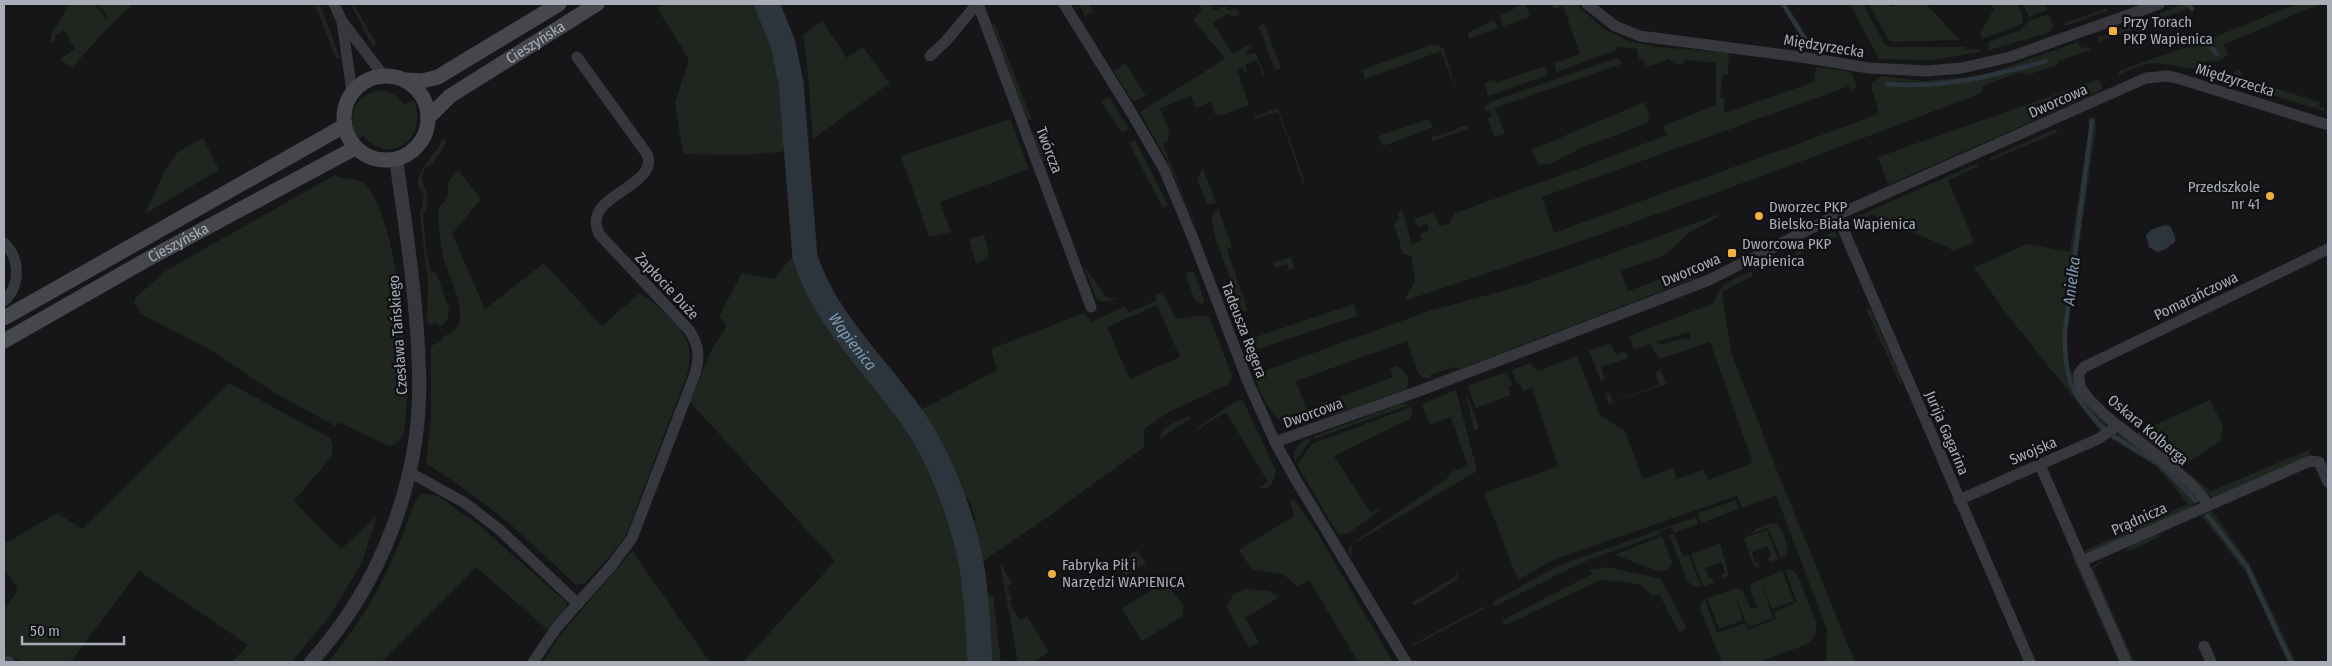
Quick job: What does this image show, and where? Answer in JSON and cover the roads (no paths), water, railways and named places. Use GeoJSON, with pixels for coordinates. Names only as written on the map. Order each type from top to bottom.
{"type":"FeatureCollection","features":[{"type":"Feature","properties":{"kind":"main road","name":"Cieszyńska"},"geometry":{"type":"LineString","coordinates":[[405,80],[422,81],[438,77],[559,4]]}},
{"type":"Feature","properties":{"kind":"main road","name":"Cieszyńska"},"geometry":{"type":"LineString","coordinates":[[428,118],[450,96],[597,4]]}},
{"type":"Feature","properties":{"kind":"main road"},"geometry":{"type":"LineString","coordinates":[[383,75],[405,80],[414,86],[427,106],[427,129],[419,144],[406,155],[396,159],[381,160],[367,156],[355,148],[348,138],[343,114],[346,102],[352,92],[362,82],[383,75]]}},
{"type":"Feature","properties":{"kind":"main road","name":"Cieszyńska"},"geometry":{"type":"LineString","coordinates":[[4,318],[344,126]]}},
{"type":"Feature","properties":{"kind":"main road","name":"Cieszyńska"},"geometry":{"type":"LineString","coordinates":[[4,341],[155,256],[355,148]]}},
{"type":"Feature","properties":{"kind":"street"},"geometry":{"type":"LineString","coordinates":[[334,4],[342,21],[383,75]]}},
{"type":"Feature","properties":{"kind":"street"},"geometry":{"type":"LineString","coordinates":[[930,56],[946,41],[977,4]]}},
{"type":"Feature","properties":{"kind":"street","name":"Twórcza"},"geometry":{"type":"LineString","coordinates":[[977,4],[1091,307]]}},
{"type":"Feature","properties":{"kind":"street","name":"Tadeusza Regera"},"geometry":{"type":"LineString","coordinates":[[1064,4],[1164,169],[1248,382],[1275,442],[1406,662]]}},
{"type":"Feature","properties":{"kind":"street","name":"Międzyrzecka"},"geometry":{"type":"LineString","coordinates":[[1587,4],[1615,26],[1640,36],[1888,70],[1927,71],[1962,68],[2010,58],[2159,4]]}},
{"type":"Feature","properties":{"kind":"street"},"geometry":{"type":"LineString","coordinates":[[342,21],[352,92]]}},
{"type":"Feature","properties":{"kind":"street","name":"Zapłocie Duże"},"geometry":{"type":"LineString","coordinates":[[533,662],[557,627],[612,565],[634,533],[695,374],[698,356],[696,343],[689,330],[600,234],[596,223],[598,215],[606,204],[649,168],[650,161],[577,57]]}},
{"type":"Feature","properties":{"kind":"street","name":"Międzyrzecka"},"geometry":{"type":"LineString","coordinates":[[2132,83],[2159,76],[2176,78],[2328,125]]}},
{"type":"Feature","properties":{"kind":"street","name":"Dworcowa"},"geometry":{"type":"LineString","coordinates":[[1275,442],[1428,387],[1709,280],[1837,215],[2132,83]]}},
{"type":"Feature","properties":{"kind":"street","name":"Czesława Tańskiego"},"geometry":{"type":"LineString","coordinates":[[311,662],[340,626],[368,580],[393,528],[409,472],[415,442],[419,371],[408,252],[396,159]]}},
{"type":"Feature","properties":{"kind":"street","name":"Jurija Gagarina"},"geometry":{"type":"LineString","coordinates":[[1837,215],[2030,662]]}},
{"type":"Feature","properties":{"kind":"street"},"geometry":{"type":"LineString","coordinates":[[4,243],[15,258],[17,269],[13,289],[4,301]]}},
{"type":"Feature","properties":{"kind":"street","name":"Pomarańczowa"},"geometry":{"type":"LineString","coordinates":[[2079,373],[2084,367],[2328,249]]}},
{"type":"Feature","properties":{"kind":"street","name":"Oskara Kolberga"},"geometry":{"type":"LineString","coordinates":[[2079,373],[2081,388],[2092,403],[2117,426],[2169,466],[2201,495],[2208,506]]}},
{"type":"Feature","properties":{"kind":"street","name":"Swojska"},"geometry":{"type":"LineString","coordinates":[[1959,500],[2098,439],[2117,426]]}},
{"type":"Feature","properties":{"kind":"street","name":"Prądnicza"},"geometry":{"type":"LineString","coordinates":[[2082,561],[2310,461],[2319,462],[2328,482]]}},
{"type":"Feature","properties":{"kind":"street"},"geometry":{"type":"LineString","coordinates":[[2040,465],[2126,662]]}},
{"type":"Feature","properties":{"kind":"street"},"geometry":{"type":"LineString","coordinates":[[409,472],[465,503],[500,530],[578,604]]}},
{"type":"Feature","properties":{"kind":"street"},"geometry":{"type":"LineString","coordinates":[[2204,646],[2211,662]]}},
{"type":"Feature","properties":{"kind":"street"},"geometry":{"type":"LineString","coordinates":[[4,660],[10,662]]}},
{"type":"Feature","properties":{"kind":"waterway","name":"Wapienica"},"geometry":{"type":"LineString","coordinates":[[767,4],[783,44],[791,83],[805,257],[825,302],[853,342],[914,420],[942,472],[957,511],[972,568],[980,662]]}},
{"type":"Feature","properties":{"kind":"waterway","name":"Anielka"},"geometry":{"type":"LineString","coordinates":[[1783,4],[1810,47]]}},
{"type":"Feature","properties":{"kind":"waterway"},"geometry":{"type":"LineString","coordinates":[[2188,4],[2192,9]]}},
{"type":"Feature","properties":{"kind":"waterway"},"geometry":{"type":"LineString","coordinates":[[2205,41],[2217,54]]}},
{"type":"Feature","properties":{"kind":"waterway","name":"Anielka"},"geometry":{"type":"LineString","coordinates":[[1887,84],[1928,85],[1948,83],[2007,72],[2046,61]]}},
{"type":"Feature","properties":{"kind":"waterway","name":"Anielka"},"geometry":{"type":"LineString","coordinates":[[2092,121],[2065,331],[2065,348],[2068,374],[2077,396],[2104,429]]}},
{"type":"Feature","properties":{"kind":"waterway","name":"Anielka"},"geometry":{"type":"LineString","coordinates":[[2113,436],[2159,464],[2196,501]]}},
{"type":"Feature","properties":{"kind":"waterway","name":"Anielka"},"geometry":{"type":"LineString","coordinates":[[2208,516],[2247,567],[2291,662]]}},
{"type":"Feature","properties":{"kind":"place","name":"Przy Torach PKP Wapienica"},"geometry":{"type":"Point","coordinates":[2113,31]}},
{"type":"Feature","properties":{"kind":"place","name":"Przedszkole nr 41"},"geometry":{"type":"Point","coordinates":[2270,196]}},
{"type":"Feature","properties":{"kind":"place","name":"Dworzec PKP Bielsko-Biała Wapienica"},"geometry":{"type":"Point","coordinates":[1759,216]}},
{"type":"Feature","properties":{"kind":"place","name":"Dworcowa PKP Wapienica"},"geometry":{"type":"Point","coordinates":[1732,253]}},
{"type":"Feature","properties":{"kind":"place","name":"Fabryka Pił i Narzędzi WAPIENICA"},"geometry":{"type":"Point","coordinates":[1052,574]}}]}
